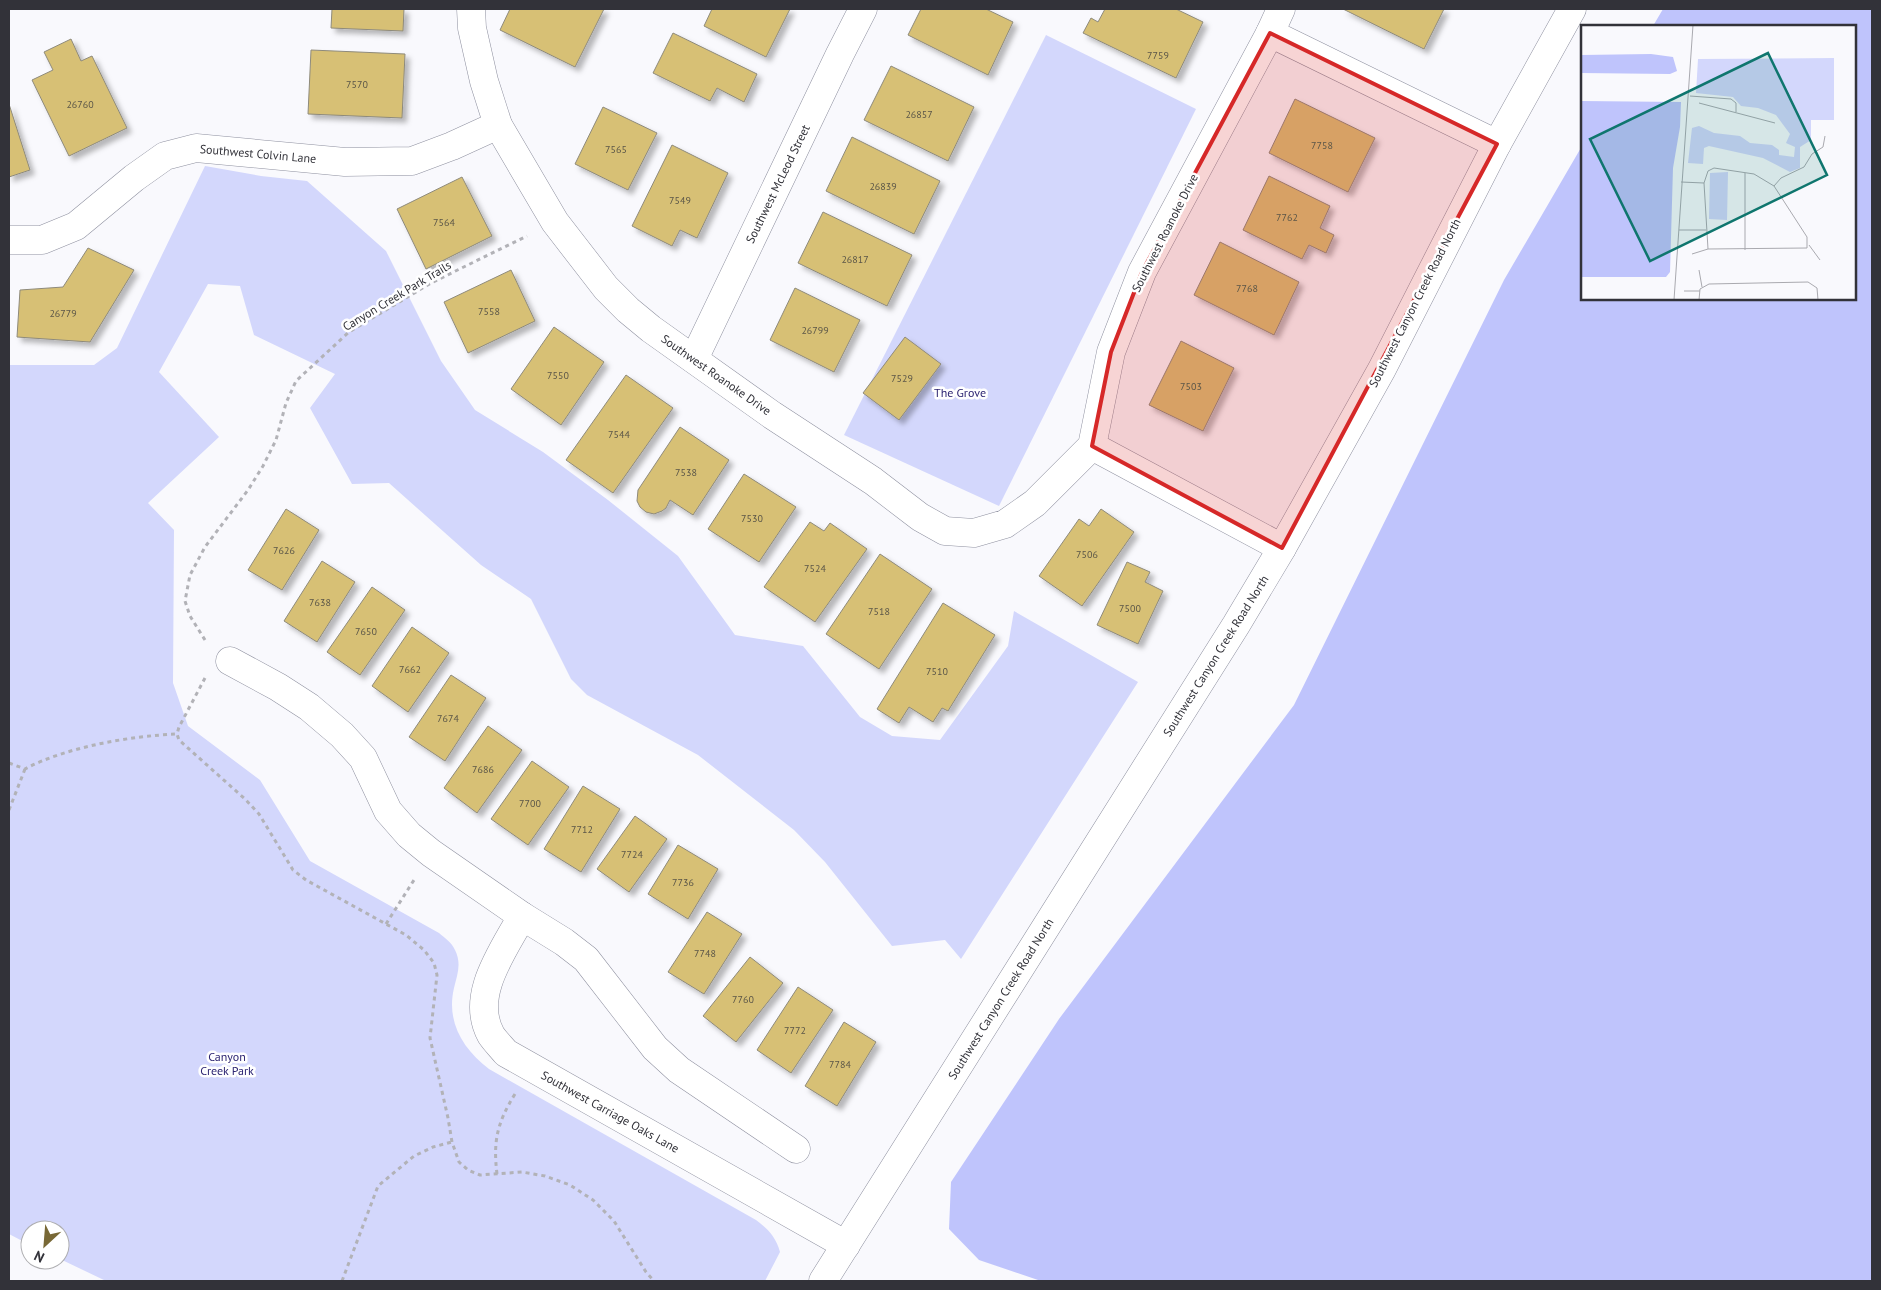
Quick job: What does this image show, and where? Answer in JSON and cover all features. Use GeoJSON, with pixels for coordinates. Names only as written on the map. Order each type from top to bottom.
{"type":"FeatureCollection","features":[{"type":"Feature","properties":{"kind":"street","name":"Southwest Roanoke Drive"},"geometry":{"type":"LineString","coordinates":[[470,9],[472,28],[484,81],[498,125],[555,222],[606,288],[651,329],[772,415],[873,481],[920,517],[945,531],[974,533],[1005,524],[1035,503],[1092,446],[1110,352],[1142,272],[1276,21],[1497,144]]}},
{"type":"Feature","properties":{"kind":"street","name":"Southwest McLeod Street"},"geometry":{"type":"LineString","coordinates":[[694,359],[835,63],[863,9]]}},
{"type":"Feature","properties":{"kind":"street","name":"Southwest Canyon Creek Road North"},"geometry":{"type":"LineString","coordinates":[[823,1281],[1236,625],[1282,548],[1382,369],[1497,144],[1572,9]]}},
{"type":"Feature","properties":{"kind":"street","name":"Southwest Colvin Lane"},"geometry":{"type":"LineString","coordinates":[[9,240],[42,240],[76,226],[134,178],[165,156],[196,148],[345,162],[412,161],[452,146],[498,125]]}},
{"type":"Feature","properties":{"kind":"street"},"geometry":{"type":"LineString","coordinates":[[1092,446],[1282,548]]}},
{"type":"Feature","properties":{"kind":"street"},"geometry":{"type":"LineString","coordinates":[[223,658],[302,702],[342,735],[363,758],[388,811],[409,835],[431,853],[522,916],[564,942],[586,959],[655,1048],[679,1070],[796,1149]]}},
{"type":"Feature","properties":{"kind":"street","name":"Southwest Carriage Oaks Lane"},"geometry":{"type":"LineString","coordinates":[[522,916],[492,972],[485,996],[484,1014],[491,1035],[506,1053],[846,1245]]}},
{"type":"Feature","properties":{"kind":"path","name":"Canyon Creek Park Trails"},"geometry":{"type":"LineString","coordinates":[[223,658],[190,616],[186,601],[190,575],[205,547],[248,490],[263,466],[276,440],[286,403],[296,381],[349,332],[431,283],[555,222]]}},
{"type":"Feature","properties":{"kind":"path"},"geometry":{"type":"LineString","coordinates":[[176,734],[223,658]]}},
{"type":"Feature","properties":{"kind":"path"},"geometry":{"type":"LineString","coordinates":[[9,810],[25,769],[42,760],[133,737],[176,734]]}},
{"type":"Feature","properties":{"kind":"path"},"geometry":{"type":"LineString","coordinates":[[176,734],[179,740],[246,799],[259,814],[293,870],[306,880],[406,935],[424,950],[434,962],[437,975],[430,1038],[452,1142],[459,1162],[468,1170],[480,1175],[522,1172],[545,1176],[570,1185],[594,1200],[614,1221],[646,1272],[654,1281]]}},
{"type":"Feature","properties":{"kind":"path"},"geometry":{"type":"LineString","coordinates":[[9,764],[25,769]]}},
{"type":"Feature","properties":{"kind":"path"},"geometry":{"type":"LineString","coordinates":[[386,924],[431,853]]}},
{"type":"Feature","properties":{"kind":"path"},"geometry":{"type":"LineString","coordinates":[[498,1174],[495,1157],[498,1128],[504,1111],[531,1067]]}},
{"type":"Feature","properties":{"kind":"path"},"geometry":{"type":"LineString","coordinates":[[342,1281],[378,1186],[414,1156],[433,1146],[452,1142]]}},
{"type":"Feature","properties":{"kind":"highlighted area"},"geometry":{"type":"Polygon","coordinates":[[[1270,33],[1497,144],[1282,548],[1092,446],[1111,352],[1142,272],[1270,33]]]}},
{"type":"Feature","properties":{"kind":"green space","name":"The Grove"},"geometry":{"type":"Polygon","coordinates":[[[1046,35],[1196,109],[999,506],[844,435],[1046,35]]]}},
{"type":"Feature","properties":{"kind":"green space","name":"Canyon Creek Park"},"geometry":{"type":"Polygon","coordinates":[[[205,166],[261,176],[307,181],[386,251],[441,361],[475,410],[543,452],[608,500],[678,556],[735,635],[803,646],[860,717],[892,736],[940,740],[1008,646],[1014,611],[1138,682],[961,959],[945,940],[892,946],[825,862],[794,830],[698,755],[587,695],[571,679],[531,599],[481,565],[389,483],[352,484],[310,408],[335,374],[254,335],[240,286],[208,284],[159,372],[219,437],[148,503],[174,530],[173,683],[188,726],[260,780],[310,861],[439,933],[454,947],[459,965],[452,1000],[452,1012],[459,1034],[471,1053],[489,1069],[756,1220],[771,1234],[780,1252],[765,1281],[106,1281],[70,1264],[70,1220],[20,1220],[20,1240],[9,1234],[9,365],[94,365],[117,348],[205,166]]]}},
{"type":"Feature","properties":{"kind":"shaded area"},"geometry":{"type":"Polygon","coordinates":[[[1663,9],[1872,9],[1872,1281],[1041,1281],[979,1260],[949,1229],[951,1182],[1059,1019],[1294,705],[1504,280],[1581,148],[1581,300],[1856,300],[1856,25],[1654,25],[1663,9]]]}},
{"type":"Feature","properties":{"kind":"building"},"geometry":{"type":"Polygon","coordinates":[[[332,9],[404,9],[403,31],[331,28],[332,9]]]}},
{"type":"Feature","properties":{"kind":"building"},"geometry":{"type":"Polygon","coordinates":[[[510,9],[604,9],[575,67],[500,30],[510,9]]]}},
{"type":"Feature","properties":{"kind":"building"},"geometry":{"type":"Polygon","coordinates":[[[712,9],[790,9],[766,57],[704,26],[712,9]]]}},
{"type":"Feature","properties":{"kind":"building"},"geometry":{"type":"Polygon","coordinates":[[[921,9],[986,9],[1013,22],[988,75],[908,35],[921,9]]]}},
{"type":"Feature","properties":{"kind":"building"},"geometry":{"type":"Polygon","coordinates":[[[1105,9],[1176,9],[1203,22],[1176,78],[1083,33],[1091,18],[1098,22],[1105,9]]]}},
{"type":"Feature","properties":{"kind":"building"},"geometry":{"type":"Polygon","coordinates":[[[1343,9],[1444,9],[1424,49],[1343,9]]]}},
{"type":"Feature","properties":{"kind":"building"},"geometry":{"type":"Polygon","coordinates":[[[673,33],[757,74],[744,102],[717,88],[710,101],[653,73],[673,33]]]}},
{"type":"Feature","properties":{"kind":"building"},"geometry":{"type":"Polygon","coordinates":[[[71,39],[81,61],[92,56],[127,128],[69,156],[32,80],[53,70],[44,52],[71,39]]]}},
{"type":"Feature","properties":{"kind":"building"},"geometry":{"type":"Polygon","coordinates":[[[311,50],[405,54],[402,118],[308,114],[311,50]]]}},
{"type":"Feature","properties":{"kind":"building"},"geometry":{"type":"Polygon","coordinates":[[[891,66],[974,107],[948,161],[864,120],[891,66]]]}},
{"type":"Feature","properties":{"kind":"building"},"geometry":{"type":"Polygon","coordinates":[[[1295,99],[1375,138],[1348,192],[1269,153],[1295,99]]]}},
{"type":"Feature","properties":{"kind":"building"},"geometry":{"type":"Polygon","coordinates":[[[9,104],[30,170],[9,177],[9,104]]]}},
{"type":"Feature","properties":{"kind":"building"},"geometry":{"type":"Polygon","coordinates":[[[603,107],[657,133],[628,190],[575,164],[603,107]]]}},
{"type":"Feature","properties":{"kind":"building"},"geometry":{"type":"Polygon","coordinates":[[[852,137],[940,181],[914,234],[826,191],[852,137]]]}},
{"type":"Feature","properties":{"kind":"building"},"geometry":{"type":"Polygon","coordinates":[[[672,145],[728,173],[697,238],[680,230],[672,246],[632,226],[672,145]]]}},
{"type":"Feature","properties":{"kind":"building"},"geometry":{"type":"Polygon","coordinates":[[[1269,176],[1330,206],[1320,228],[1334,235],[1326,253],[1309,245],[1302,259],[1243,230],[1269,176]]]}},
{"type":"Feature","properties":{"kind":"building"},"geometry":{"type":"Polygon","coordinates":[[[462,177],[492,236],[426,269],[397,209],[462,177]]]}},
{"type":"Feature","properties":{"kind":"building"},"geometry":{"type":"Polygon","coordinates":[[[823,212],[912,255],[887,306],[798,263],[823,212]]]}},
{"type":"Feature","properties":{"kind":"building"},"geometry":{"type":"Polygon","coordinates":[[[1220,242],[1299,282],[1274,335],[1194,295],[1220,242]]]}},
{"type":"Feature","properties":{"kind":"building"},"geometry":{"type":"Polygon","coordinates":[[[88,248],[134,270],[90,342],[17,337],[20,290],[63,287],[88,248]]]}},
{"type":"Feature","properties":{"kind":"building"},"geometry":{"type":"Polygon","coordinates":[[[511,270],[535,321],[468,353],[444,302],[511,270]]]}},
{"type":"Feature","properties":{"kind":"building"},"geometry":{"type":"Polygon","coordinates":[[[795,288],[860,320],[834,372],[770,340],[795,288]]]}},
{"type":"Feature","properties":{"kind":"building"},"geometry":{"type":"Polygon","coordinates":[[[554,327],[604,362],[561,425],[511,389],[554,327]]]}},
{"type":"Feature","properties":{"kind":"building"},"geometry":{"type":"Polygon","coordinates":[[[905,337],[941,364],[899,420],[863,393],[905,337]]]}},
{"type":"Feature","properties":{"kind":"building"},"geometry":{"type":"Polygon","coordinates":[[[1181,341],[1234,368],[1203,431],[1149,405],[1181,341]]]}},
{"type":"Feature","properties":{"kind":"building"},"geometry":{"type":"Polygon","coordinates":[[[626,375],[673,408],[613,493],[566,460],[626,375]]]}},
{"type":"Feature","properties":{"kind":"building"},"geometry":{"type":"Polygon","coordinates":[[[680,427],[729,460],[693,515],[670,500],[662,511],[654,514],[646,512],[637,501],[638,490],[680,427]]]}},
{"type":"Feature","properties":{"kind":"building"},"geometry":{"type":"Polygon","coordinates":[[[744,474],[796,507],[759,562],[708,529],[744,474]]]}},
{"type":"Feature","properties":{"kind":"building"},"geometry":{"type":"Polygon","coordinates":[[[286,509],[319,530],[282,590],[248,570],[286,509]]]}},
{"type":"Feature","properties":{"kind":"building"},"geometry":{"type":"Polygon","coordinates":[[[1101,509],[1134,532],[1082,606],[1039,576],[1079,519],[1089,526],[1101,509]]]}},
{"type":"Feature","properties":{"kind":"building"},"geometry":{"type":"Polygon","coordinates":[[[810,522],[824,531],[830,523],[867,549],[815,622],[764,587],[810,522]]]}},
{"type":"Feature","properties":{"kind":"building"},"geometry":{"type":"Polygon","coordinates":[[[880,554],[932,589],[879,669],[826,634],[880,554]]]}},
{"type":"Feature","properties":{"kind":"building"},"geometry":{"type":"Polygon","coordinates":[[[322,561],[355,582],[317,642],[284,621],[322,561]]]}},
{"type":"Feature","properties":{"kind":"building"},"geometry":{"type":"Polygon","coordinates":[[[1127,562],[1150,572],[1145,582],[1163,591],[1138,644],[1097,625],[1127,562]]]}},
{"type":"Feature","properties":{"kind":"building"},"geometry":{"type":"Polygon","coordinates":[[[372,587],[405,610],[360,675],[327,652],[372,587]]]}},
{"type":"Feature","properties":{"kind":"building"},"geometry":{"type":"Polygon","coordinates":[[[943,603],[995,635],[948,711],[942,708],[933,722],[909,707],[899,723],[877,709],[943,603]]]}},
{"type":"Feature","properties":{"kind":"building"},"geometry":{"type":"Polygon","coordinates":[[[412,627],[449,653],[408,712],[372,686],[412,627]]]}},
{"type":"Feature","properties":{"kind":"building"},"geometry":{"type":"Polygon","coordinates":[[[451,675],[486,698],[445,761],[409,737],[451,675]]]}},
{"type":"Feature","properties":{"kind":"building"},"geometry":{"type":"Polygon","coordinates":[[[488,726],[522,750],[477,813],[444,788],[488,726]]]}},
{"type":"Feature","properties":{"kind":"building"},"geometry":{"type":"Polygon","coordinates":[[[532,761],[569,787],[528,845],[491,819],[532,761]]]}},
{"type":"Feature","properties":{"kind":"building"},"geometry":{"type":"Polygon","coordinates":[[[583,786],[620,809],[581,872],[544,849],[583,786]]]}},
{"type":"Feature","properties":{"kind":"building"},"geometry":{"type":"Polygon","coordinates":[[[635,816],[667,839],[629,892],[597,869],[635,816]]]}},
{"type":"Feature","properties":{"kind":"building"},"geometry":{"type":"Polygon","coordinates":[[[678,845],[718,869],[688,919],[648,894],[678,845]]]}},
{"type":"Feature","properties":{"kind":"building"},"geometry":{"type":"Polygon","coordinates":[[[707,912],[742,934],[704,994],[668,972],[707,912]]]}},
{"type":"Feature","properties":{"kind":"building"},"geometry":{"type":"Polygon","coordinates":[[[750,957],[783,983],[736,1042],[703,1016],[750,957]]]}},
{"type":"Feature","properties":{"kind":"building"},"geometry":{"type":"Polygon","coordinates":[[[798,987],[833,1010],[791,1073],[757,1050],[798,987]]]}},
{"type":"Feature","properties":{"kind":"building"},"geometry":{"type":"Polygon","coordinates":[[[844,1022],[876,1042],[837,1106],[805,1086],[844,1022]]]}}]}
